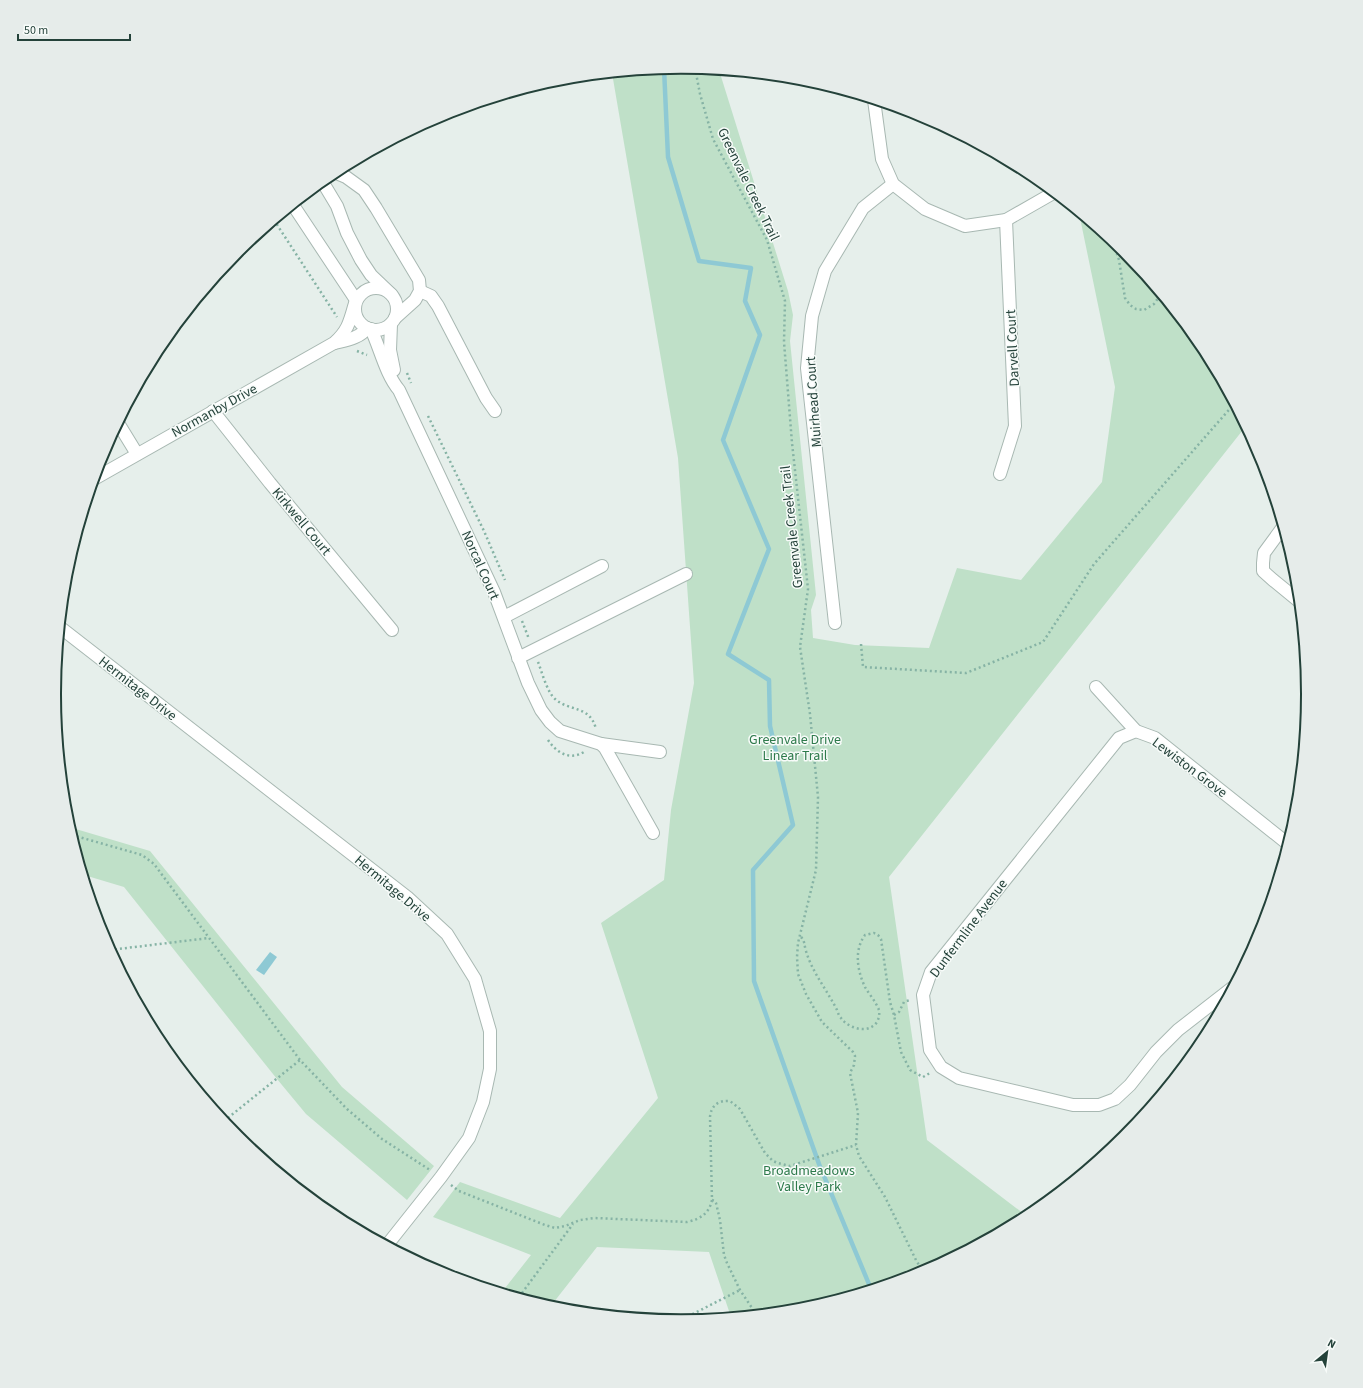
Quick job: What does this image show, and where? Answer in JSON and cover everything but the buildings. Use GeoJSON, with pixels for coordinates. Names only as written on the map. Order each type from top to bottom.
{"type":"FeatureCollection","features":[{"type":"Feature","properties":{"kind":"street"},"geometry":{"type":"LineString","coordinates":[[875,104],[882,159],[893,184],[925,209],[965,226],[1006,220],[1049,195]]}},
{"type":"Feature","properties":{"kind":"street"},"geometry":{"type":"LineString","coordinates":[[342,175],[364,190],[419,280],[420,291],[414,300],[385,328],[378,330],[369,329],[361,324],[356,318],[354,311],[355,302],[364,291],[376,287],[382,288],[392,295]]}},
{"type":"Feature","properties":{"kind":"street","name":"Muirhead Court"},"geometry":{"type":"LineString","coordinates":[[835,623],[807,368],[812,316],[824,271],[863,208],[893,184]]}},
{"type":"Feature","properties":{"kind":"street"},"geometry":{"type":"LineString","coordinates":[[325,187],[336,206],[346,233],[358,254],[371,275],[392,295],[397,306],[393,321]]}},
{"type":"Feature","properties":{"kind":"street"},"geometry":{"type":"LineString","coordinates":[[295,209],[355,302]]}},
{"type":"Feature","properties":{"kind":"street","name":"Darvell Court"},"geometry":{"type":"LineString","coordinates":[[1000,474],[1015,426],[1006,220]]}},
{"type":"Feature","properties":{"kind":"street"},"geometry":{"type":"LineString","coordinates":[[420,291],[431,296],[438,306],[486,398],[495,411]]}},
{"type":"Feature","properties":{"kind":"street","name":"Normanby Drive"},"geometry":{"type":"LineString","coordinates":[[348,334],[348,327],[355,302]]}},
{"type":"Feature","properties":{"kind":"street","name":"Norcal Court"},"geometry":{"type":"LineString","coordinates":[[393,321],[390,350],[399,390],[475,550],[504,617],[528,684],[540,710],[560,731],[567,734],[597,743],[660,752]]}},
{"type":"Feature","properties":{"kind":"street","name":"Normanby Drive"},"geometry":{"type":"LineString","coordinates":[[102,475],[334,343],[343,335],[363,334],[369,329]]}},
{"type":"Feature","properties":{"kind":"street","name":"Norcal Court"},"geometry":{"type":"LineString","coordinates":[[369,329],[378,345],[393,383],[399,390]]}},
{"type":"Feature","properties":{"kind":"street","name":"Kirkwell Court"},"geometry":{"type":"LineString","coordinates":[[213,411],[270,483],[392,630]]}},
{"type":"Feature","properties":{"kind":"street"},"geometry":{"type":"LineString","coordinates":[[121,429],[137,454]]}},
{"type":"Feature","properties":{"kind":"street"},"geometry":{"type":"LineString","coordinates":[[1281,532],[1264,553],[1263,570],[1294,597]]}},
{"type":"Feature","properties":{"kind":"street"},"geometry":{"type":"LineString","coordinates":[[504,617],[602,566]]}},
{"type":"Feature","properties":{"kind":"street"},"geometry":{"type":"LineString","coordinates":[[518,658],[686,574]]}},
{"type":"Feature","properties":{"kind":"street","name":"Hermitage Drive"},"geometry":{"type":"LineString","coordinates":[[64,631],[407,897],[446,934],[475,979],[490,1031],[490,1069],[483,1102],[469,1138],[442,1177],[390,1241]]}},
{"type":"Feature","properties":{"kind":"street","name":"Lewiston Grove"},"geometry":{"type":"LineString","coordinates":[[1096,687],[1136,731],[1155,738],[1284,841]]}},
{"type":"Feature","properties":{"kind":"street","name":"Dunfermline Avenue"},"geometry":{"type":"LineString","coordinates":[[1136,731],[1119,738],[931,972],[923,996],[930,1050],[941,1067],[959,1078],[1074,1105],[1099,1105],[1115,1100],[1130,1085],[1156,1052],[1178,1030],[1224,994]]}},
{"type":"Feature","properties":{"kind":"street"},"geometry":{"type":"LineString","coordinates":[[597,743],[606,748],[653,833]]}},
{"type":"Feature","properties":{"kind":"path","name":"Greenvale Creek Trail"},"geometry":{"type":"LineString","coordinates":[[696,74],[700,94],[713,140],[767,240],[785,301],[784,342],[792,443],[808,590],[800,647],[810,714],[818,797],[816,870],[797,957],[798,974],[806,994],[822,1022],[853,1052],[855,1056],[854,1065],[850,1073],[858,1113],[856,1145],[859,1156],[885,1198],[920,1267]]}},
{"type":"Feature","properties":{"kind":"path"},"geometry":{"type":"LineString","coordinates":[[276,224],[348,334],[358,352]]}},
{"type":"Feature","properties":{"kind":"path"},"geometry":{"type":"LineString","coordinates":[[1116,251],[1119,260],[1125,298],[1130,305],[1136,309],[1144,310],[1154,304],[1159,298]]}},
{"type":"Feature","properties":{"kind":"path"},"geometry":{"type":"LineString","coordinates":[[407,373],[414,387]]}},
{"type":"Feature","properties":{"kind":"path"},"geometry":{"type":"LineString","coordinates":[[861,644],[863,667],[966,673],[1043,642],[1094,564],[1231,407]]}},
{"type":"Feature","properties":{"kind":"path"},"geometry":{"type":"LineString","coordinates":[[427,414],[484,531],[506,584]]}},
{"type":"Feature","properties":{"kind":"path"},"geometry":{"type":"LineString","coordinates":[[517,610],[549,690],[554,698],[563,704],[583,711],[594,722],[597,743]]}},
{"type":"Feature","properties":{"kind":"path"},"geometry":{"type":"LineString","coordinates":[[78,838],[142,856],[154,864],[300,1060],[347,1109],[382,1139],[442,1177],[459,1191],[545,1225],[556,1228],[587,1218],[687,1222],[697,1220],[706,1214],[710,1209],[712,1200],[710,1111],[713,1106],[720,1102],[730,1101],[740,1109],[765,1153],[773,1161],[778,1163],[790,1166],[856,1145]]}},
{"type":"Feature","properties":{"kind":"path"},"geometry":{"type":"LineString","coordinates":[[801,937],[804,940],[806,950],[818,979],[828,994],[840,1018],[854,1028],[862,1029],[875,1026],[879,1019],[879,1014],[860,974],[857,960],[860,945],[865,935],[874,933],[878,935],[881,939],[890,1002],[901,1052],[910,1070],[923,1076],[941,1067]]}},
{"type":"Feature","properties":{"kind":"path"},"geometry":{"type":"LineString","coordinates":[[116,949],[210,938]]}},
{"type":"Feature","properties":{"kind":"path"},"geometry":{"type":"LineString","coordinates":[[894,1015],[899,1012],[904,1002],[911,1000]]}},
{"type":"Feature","properties":{"kind":"path"},"geometry":{"type":"LineString","coordinates":[[228,1117],[300,1060]]}},
{"type":"Feature","properties":{"kind":"path"},"geometry":{"type":"LineString","coordinates":[[712,1200],[716,1203],[720,1220],[724,1255],[727,1263],[740,1290],[753,1310]]}},
{"type":"Feature","properties":{"kind":"path"},"geometry":{"type":"LineString","coordinates":[[522,1293],[573,1223]]}},
{"type":"Feature","properties":{"kind":"path"},"geometry":{"type":"LineString","coordinates":[[693,1314],[740,1290]]}},
{"type":"Feature","properties":{"kind":"green space"},"geometry":{"type":"Polygon","coordinates":[[[641,75],[721,75],[788,291],[793,315],[790,341],[816,595],[811,610],[813,638],[855,645],[929,648],[957,568],[1021,580],[1102,482],[1115,387],[1080,219],[1120,255],[1174,316],[1219,384],[1243,430],[889,877],[927,1140],[1022,1212],[956,1251],[881,1282],[803,1303],[729,1312],[709,1252],[597,1247],[554,1302],[505,1288],[531,1255],[433,1217],[460,1182],[560,1218],[658,1098],[601,923],[664,880],[671,810],[694,683],[678,458],[613,78],[641,75]]]}},
{"type":"Feature","properties":{"kind":"green space"},"geometry":{"type":"Polygon","coordinates":[[[76,829],[150,851],[342,1087],[434,1166],[407,1200],[306,1114],[124,887],[89,876],[76,829]]]}},
{"type":"Feature","properties":{"kind":"water"},"geometry":{"type":"Polygon","coordinates":[[[270,952],[277,957],[264,975],[256,970],[270,952]]]}},
{"type":"Feature","properties":{"kind":"waterway"},"geometry":{"type":"LineString","coordinates":[[664,74],[668,157],[699,261],[751,268],[745,301],[760,335],[723,440],[769,549],[728,654],[769,680],[770,726],[793,825],[753,870],[754,981],[819,1164],[869,1285]]}},
{"type":"Feature","properties":{"kind":"park label","name":"Greenvale Drive Linear Trail"},"geometry":{"type":"Point","coordinates":[795,748]}},
{"type":"Feature","properties":{"kind":"park label","name":"Broadmeadows Valley Park"},"geometry":{"type":"Point","coordinates":[809,1178]}}]}
